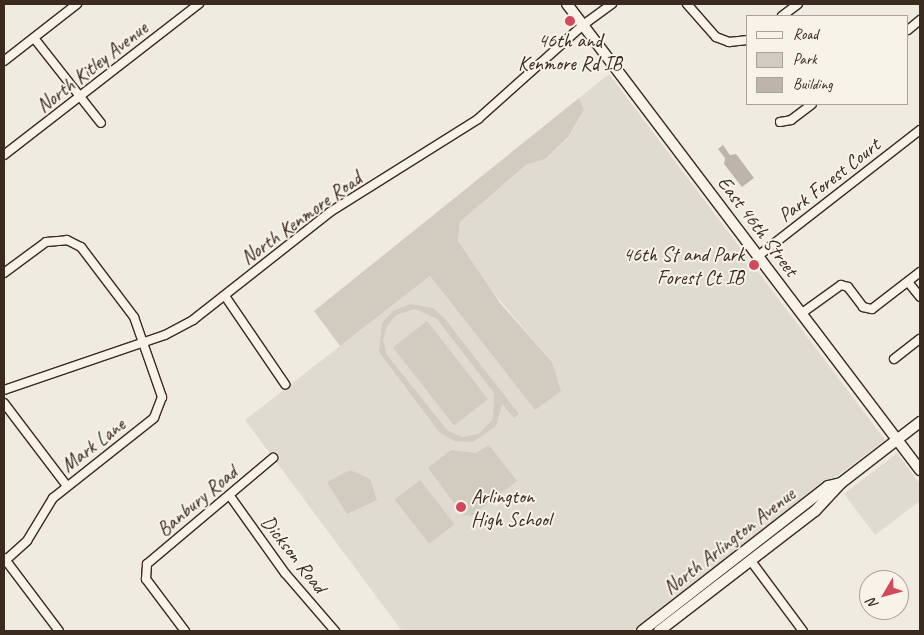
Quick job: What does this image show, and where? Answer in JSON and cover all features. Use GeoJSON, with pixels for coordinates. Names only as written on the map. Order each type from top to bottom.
{"type":"FeatureCollection","features":[{"type":"Feature","properties":{"kind":"main road","name":"East 46th Street"},"geometry":{"type":"LineString","coordinates":[[567,4],[920,470]]}},
{"type":"Feature","properties":{"kind":"main road","name":"North Arlington Avenue"},"geometry":{"type":"LineString","coordinates":[[659,631],[815,511],[841,483],[920,422]]}},
{"type":"Feature","properties":{"kind":"main road","name":"North Arlington Avenue"},"geometry":{"type":"LineString","coordinates":[[642,631],[828,486],[841,483]]}},
{"type":"Feature","properties":{"kind":"street"},"geometry":{"type":"LineString","coordinates":[[4,61],[78,4]]}},
{"type":"Feature","properties":{"kind":"street","name":"North Kitley Avenue"},"geometry":{"type":"LineString","coordinates":[[4,155],[199,4]]}},
{"type":"Feature","properties":{"kind":"street","name":"North Kenmore Road"},"geometry":{"type":"LineString","coordinates":[[4,390],[144,342],[186,325],[330,212],[478,119],[583,25],[612,4]]}},
{"type":"Feature","properties":{"kind":"street"},"geometry":{"type":"LineString","coordinates":[[687,4],[709,32],[721,40],[746,40]]}},
{"type":"Feature","properties":{"kind":"street"},"geometry":{"type":"LineString","coordinates":[[791,13],[798,4]]}},
{"type":"Feature","properties":{"kind":"street"},"geometry":{"type":"LineString","coordinates":[[909,29],[920,20]]}},
{"type":"Feature","properties":{"kind":"street"},"geometry":{"type":"LineString","coordinates":[[34,38],[101,123]]}},
{"type":"Feature","properties":{"kind":"street"},"geometry":{"type":"LineString","coordinates":[[780,122],[791,120],[811,105]]}},
{"type":"Feature","properties":{"kind":"street","name":"Park Forest Court"},"geometry":{"type":"LineString","coordinates":[[758,256],[920,130]]}},
{"type":"Feature","properties":{"kind":"street","name":"Mark Lane"},"geometry":{"type":"LineString","coordinates":[[4,273],[42,244],[64,240],[84,250],[130,311],[144,342],[161,392],[159,411],[45,507],[27,541],[4,560]]}},
{"type":"Feature","properties":{"kind":"street"},"geometry":{"type":"LineString","coordinates":[[802,313],[838,286],[848,287],[869,309],[920,272]]}},
{"type":"Feature","properties":{"kind":"street"},"geometry":{"type":"LineString","coordinates":[[908,282],[920,297]]}},
{"type":"Feature","properties":{"kind":"street"},"geometry":{"type":"LineString","coordinates":[[225,296],[285,384]]}},
{"type":"Feature","properties":{"kind":"street"},"geometry":{"type":"LineString","coordinates":[[894,359],[920,339]]}},
{"type":"Feature","properties":{"kind":"street"},"geometry":{"type":"LineString","coordinates":[[4,403],[68,486]]}},
{"type":"Feature","properties":{"kind":"street","name":"Banbury Road"},"geometry":{"type":"LineString","coordinates":[[185,631],[147,579],[144,570],[149,562],[273,458]]}},
{"type":"Feature","properties":{"kind":"street","name":"Dickson Road"},"geometry":{"type":"LineString","coordinates":[[230,496],[285,573],[335,631]]}},
{"type":"Feature","properties":{"kind":"street"},"geometry":{"type":"LineString","coordinates":[[4,560],[59,631]]}},
{"type":"Feature","properties":{"kind":"street"},"geometry":{"type":"LineString","coordinates":[[751,561],[803,631]]}},
{"type":"Feature","properties":{"kind":"shaded area"},"geometry":{"type":"Polygon","coordinates":[[[609,74],[885,440],[632,631],[402,631],[245,420],[430,276],[535,410],[552,362],[480,277],[458,241],[460,222],[526,165],[545,159],[568,138],[584,110],[579,98],[609,74]]]}},
{"type":"Feature","properties":{"kind":"shaded area"},"geometry":{"type":"Polygon","coordinates":[[[897,453],[920,484],[920,501],[875,535],[844,494],[897,453]]]}},
{"type":"Feature","properties":{"kind":"green space"},"geometry":{"type":"Polygon","coordinates":[[[579,98],[584,110],[568,137],[545,159],[526,165],[460,222],[458,241],[500,303],[552,362],[561,391],[535,410],[430,276],[340,346],[314,311],[579,98]]]}},
{"type":"Feature","properties":{"kind":"green space"},"geometry":{"type":"Polygon","coordinates":[[[410,304],[433,308],[445,319],[519,414],[514,418],[502,404],[496,426],[473,442],[455,441],[440,433],[379,352],[382,323],[393,311],[410,304]],[[415,309],[396,315],[387,326],[383,340],[387,355],[448,431],[463,437],[479,434],[493,419],[494,393],[437,319],[415,309]]]}},
{"type":"Feature","properties":{"kind":"green space"},"geometry":{"type":"Polygon","coordinates":[[[427,321],[488,399],[454,425],[393,347],[427,321]]]}},
{"type":"Feature","properties":{"kind":"green space"},"geometry":{"type":"Polygon","coordinates":[[[489,445],[517,481],[471,516],[463,515],[428,468],[451,450],[476,453],[489,445]]]}},
{"type":"Feature","properties":{"kind":"green space"},"geometry":{"type":"Polygon","coordinates":[[[350,470],[370,479],[377,500],[347,514],[327,482],[350,470]]]}},
{"type":"Feature","properties":{"kind":"green space"},"geometry":{"type":"Polygon","coordinates":[[[420,480],[454,524],[429,544],[395,500],[420,480]]]}},
{"type":"Feature","properties":{"kind":"building"},"geometry":{"type":"Polygon","coordinates":[[[723,145],[730,155],[736,154],[754,178],[742,187],[724,164],[725,158],[718,149],[723,145]]]}},
{"type":"Feature","properties":{"kind":"place","name":"46th and Kenmore Rd IB"},"geometry":{"type":"Point","coordinates":[570,21]}},
{"type":"Feature","properties":{"kind":"place","name":"46th St and Park Forest Ct IB"},"geometry":{"type":"Point","coordinates":[754,265]}},
{"type":"Feature","properties":{"kind":"place","name":"Arlington High School"},"geometry":{"type":"Point","coordinates":[461,507]}}]}
